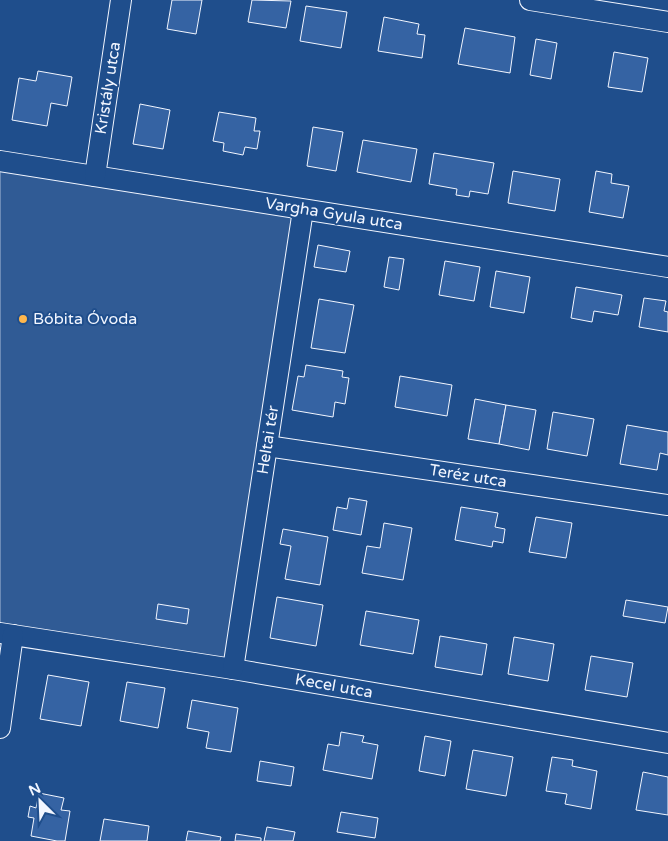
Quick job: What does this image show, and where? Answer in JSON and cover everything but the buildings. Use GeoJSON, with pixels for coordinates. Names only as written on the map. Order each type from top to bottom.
{"type":"FeatureCollection","features":[{"type":"Feature","properties":{"kind":"street","name":"Kristály utca"},"geometry":{"type":"LineString","coordinates":[[94,176],[121,0]]}},
{"type":"Feature","properties":{"kind":"street"},"geometry":{"type":"LineString","coordinates":[[530,0],[668,22]]}},
{"type":"Feature","properties":{"kind":"street","name":"Vargha Gyula utca"},"geometry":{"type":"LineString","coordinates":[[0,161],[668,267]]}},
{"type":"Feature","properties":{"kind":"street","name":"Heltai tér"},"geometry":{"type":"LineString","coordinates":[[232,669],[304,210]]}},
{"type":"Feature","properties":{"kind":"street","name":"Teréz utca"},"geometry":{"type":"LineString","coordinates":[[267,446],[668,506]]}},
{"type":"Feature","properties":{"kind":"street"},"geometry":{"type":"LineString","coordinates":[[0,728],[7,634]]}},
{"type":"Feature","properties":{"kind":"street","name":"Kecel utca"},"geometry":{"type":"LineString","coordinates":[[7,634],[232,669],[668,743]]}},
{"type":"Feature","properties":{"kind":"shaded area"},"geometry":{"type":"Polygon","coordinates":[[[0,161],[303,210],[233,669],[0,633],[0,161]]]}},
{"type":"Feature","properties":{"kind":"place","name":"Bóbita Óvoda"},"geometry":{"type":"Point","coordinates":[23,319]}}]}
